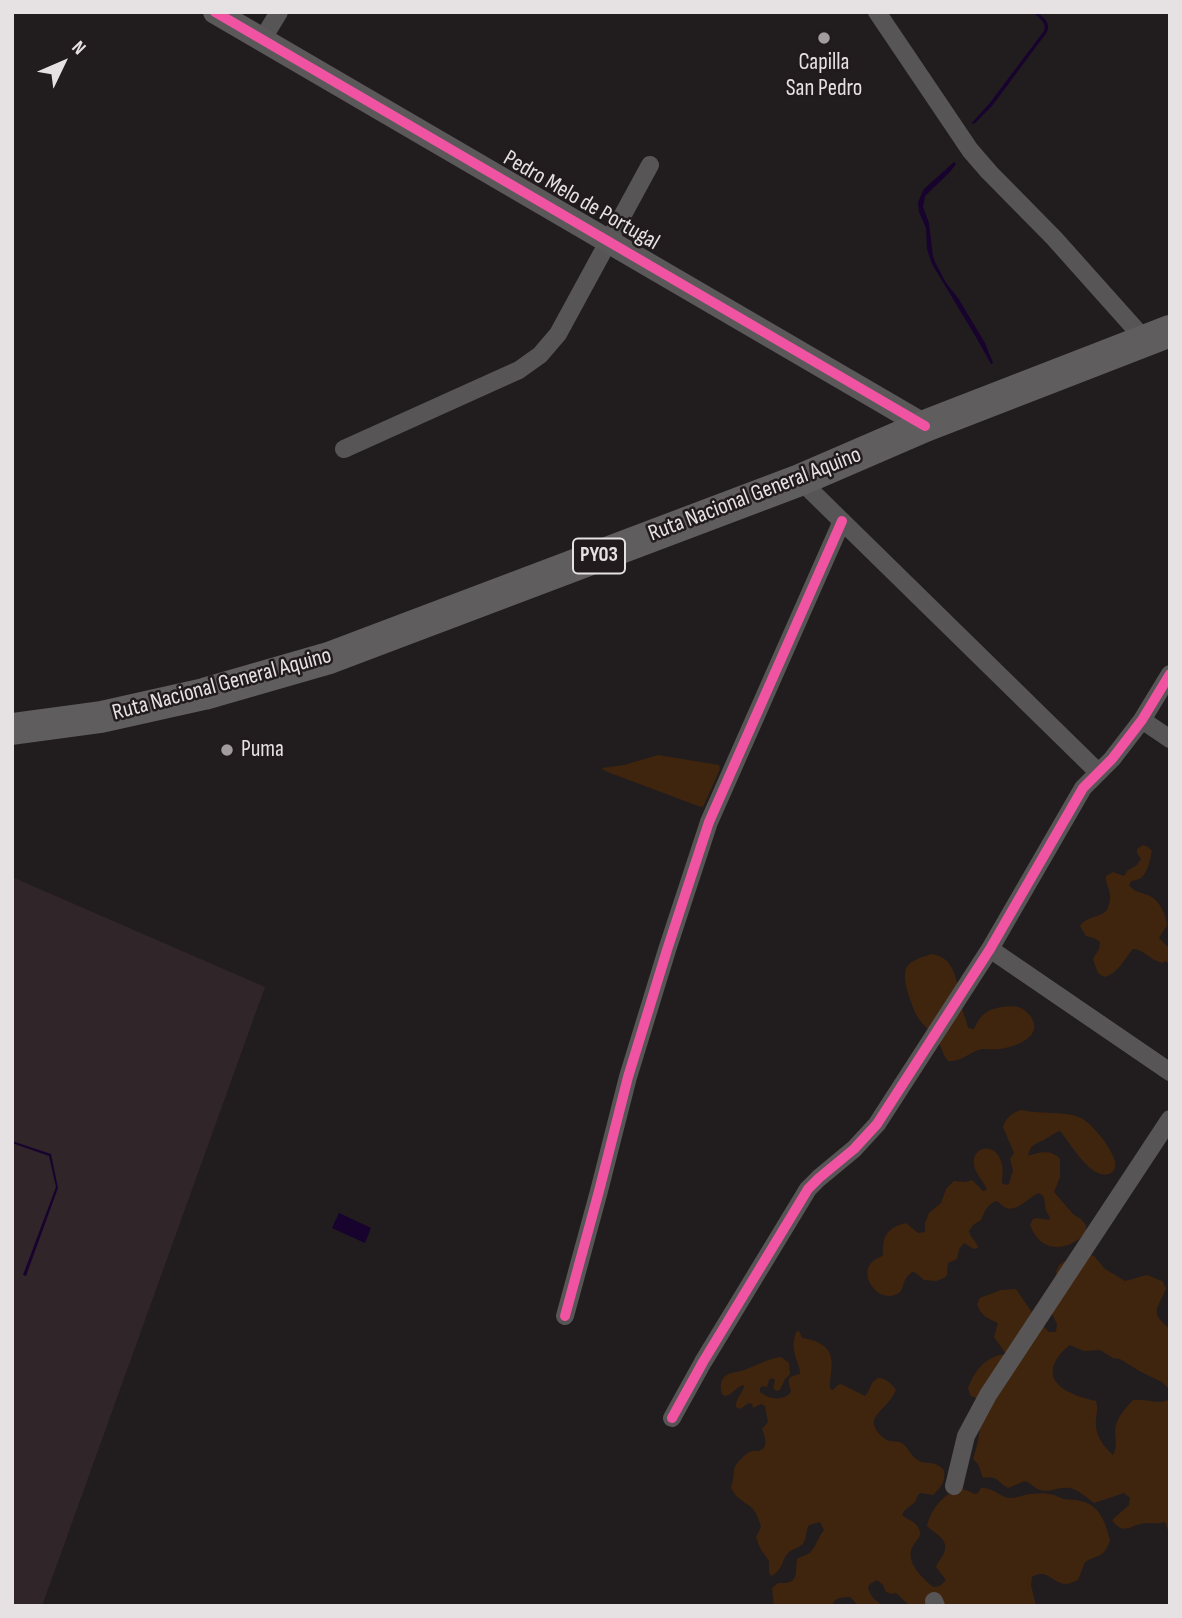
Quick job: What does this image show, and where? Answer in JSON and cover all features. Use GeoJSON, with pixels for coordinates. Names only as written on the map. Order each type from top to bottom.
{"type":"FeatureCollection","features":[{"type":"Feature","properties":{"kind":"highway","name":"Ruta Nacional General Aquino"},"geometry":{"type":"LineString","coordinates":[[13,728],[101,717],[204,694],[317,662],[800,480],[925,426],[1158,336]]}},
{"type":"Feature","properties":{"kind":"street","name":"Pedro Melo de Portugal"},"geometry":{"type":"LineString","coordinates":[[215,12],[925,426]]}},
{"type":"Feature","properties":{"kind":"street"},"geometry":{"type":"LineString","coordinates":[[262,40],[279,12]]}},
{"type":"Feature","properties":{"kind":"street"},"geometry":{"type":"LineString","coordinates":[[877,12],[970,150],[989,172],[1158,336]]}},
{"type":"Feature","properties":{"kind":"street"},"geometry":{"type":"LineString","coordinates":[[344,449],[519,370],[540,355],[558,334],[650,165]]}},
{"type":"Feature","properties":{"kind":"street"},"geometry":{"type":"LineString","coordinates":[[800,480],[1098,772]]}},
{"type":"Feature","properties":{"kind":"street"},"geometry":{"type":"LineString","coordinates":[[565,1316],[628,1077],[709,822],[842,522]]}},
{"type":"Feature","properties":{"kind":"street"},"geometry":{"type":"LineString","coordinates":[[672,1418],[808,1189],[854,1149],[877,1124],[990,948],[1083,788],[1112,759],[1142,720],[1170,674]]}},
{"type":"Feature","properties":{"kind":"street"},"geometry":{"type":"LineString","coordinates":[[1142,720],[1170,739]]}},
{"type":"Feature","properties":{"kind":"street"},"geometry":{"type":"LineString","coordinates":[[990,948],[1170,1072]]}},
{"type":"Feature","properties":{"kind":"street"},"geometry":{"type":"LineString","coordinates":[[954,1486],[966,1436],[988,1395],[1170,1119]]}},
{"type":"Feature","properties":{"kind":"shaded area"},"geometry":{"type":"Polygon","coordinates":[[[1033,12],[1037,12],[1046,21],[1047,32],[992,106],[971,124],[1044,31],[1043,23],[1033,12]]]}},
{"type":"Feature","properties":{"kind":"shaded area"},"geometry":{"type":"Polygon","coordinates":[[[954,162],[956,164],[949,173],[925,196],[923,207],[929,223],[935,262],[985,343],[993,363],[991,364],[932,264],[927,249],[926,228],[919,212],[918,202],[924,189],[954,162]]]}},
{"type":"Feature","properties":{"kind":"shaded area"},"geometry":{"type":"Polygon","coordinates":[[[658,755],[719,765],[720,769],[702,807],[602,768],[658,755]]]}},
{"type":"Feature","properties":{"kind":"shaded area"},"geometry":{"type":"Polygon","coordinates":[[[1143,845],[1152,851],[1147,869],[1142,877],[1131,881],[1129,885],[1154,898],[1162,909],[1167,925],[1159,938],[1170,949],[1170,964],[1165,961],[1158,962],[1133,949],[1117,969],[1104,977],[1098,973],[1093,959],[1100,942],[1086,936],[1080,926],[1084,921],[1106,910],[1110,895],[1106,876],[1113,872],[1124,876],[1141,859],[1137,849],[1143,845]]]}},
{"type":"Feature","properties":{"kind":"shaded area"},"geometry":{"type":"Polygon","coordinates":[[[12,877],[265,987],[42,1606],[12,1606],[12,877]]]}},
{"type":"Feature","properties":{"kind":"shaded area"},"geometry":{"type":"Polygon","coordinates":[[[932,954],[947,961],[951,967],[968,1028],[974,1029],[982,1016],[992,1009],[1015,1006],[1022,1008],[1031,1017],[1034,1030],[1031,1035],[1013,1046],[979,1050],[958,1060],[948,1061],[938,1041],[917,1016],[906,984],[907,966],[932,954]]]}},
{"type":"Feature","properties":{"kind":"shaded area"},"geometry":{"type":"Polygon","coordinates":[[[1022,1110],[1081,1118],[1092,1127],[1112,1153],[1115,1168],[1111,1173],[1104,1175],[1096,1172],[1060,1131],[1035,1144],[1028,1156],[1049,1153],[1060,1159],[1060,1177],[1054,1192],[1086,1225],[1086,1233],[1071,1244],[1055,1247],[1048,1245],[1041,1241],[1030,1225],[1033,1219],[1049,1220],[1041,1194],[1038,1193],[1011,1209],[997,1201],[989,1206],[981,1220],[969,1231],[978,1248],[974,1249],[964,1243],[959,1249],[957,1259],[948,1263],[947,1275],[944,1278],[936,1281],[924,1280],[912,1272],[897,1294],[889,1296],[874,1289],[868,1275],[869,1267],[883,1256],[883,1244],[890,1231],[906,1223],[918,1233],[925,1232],[929,1213],[941,1203],[946,1189],[954,1181],[972,1180],[983,1191],[987,1190],[974,1165],[979,1151],[989,1149],[998,1155],[1002,1167],[1002,1183],[1009,1184],[1013,1170],[1010,1159],[1014,1153],[1003,1127],[1010,1116],[1022,1110]]]}},
{"type":"Feature","properties":{"kind":"shaded area"},"geometry":{"type":"Polygon","coordinates":[[[12,1141],[51,1154],[58,1188],[26,1276],[23,1275],[56,1187],[49,1156],[12,1141]]]}},
{"type":"Feature","properties":{"kind":"shaded area"},"geometry":{"type":"Polygon","coordinates":[[[339,1213],[371,1228],[365,1243],[332,1228],[339,1213]]]}},
{"type":"Feature","properties":{"kind":"shaded area"},"geometry":{"type":"Polygon","coordinates":[[[1087,1254],[1094,1256],[1105,1269],[1125,1281],[1147,1275],[1162,1281],[1166,1288],[1157,1313],[1170,1329],[1170,1390],[1162,1382],[1100,1350],[1084,1351],[1070,1345],[1055,1362],[1054,1378],[1064,1389],[1096,1401],[1098,1434],[1113,1455],[1116,1448],[1117,1422],[1133,1400],[1159,1402],[1170,1398],[1170,1536],[1165,1522],[1146,1523],[1124,1529],[1116,1525],[1112,1520],[1129,1505],[1130,1498],[1124,1493],[1094,1503],[1069,1488],[1043,1491],[1025,1481],[1008,1488],[995,1478],[983,1478],[973,1459],[980,1429],[977,1399],[970,1395],[968,1388],[982,1365],[1006,1354],[994,1337],[998,1323],[980,1311],[977,1304],[980,1298],[1001,1290],[1016,1289],[1044,1327],[1049,1332],[1056,1332],[1057,1324],[1051,1312],[1058,1279],[1056,1272],[1059,1265],[1065,1261],[1087,1254]]]}},
{"type":"Feature","properties":{"kind":"shaded area"},"geometry":{"type":"Polygon","coordinates":[[[799,1331],[802,1338],[817,1342],[829,1352],[832,1363],[830,1389],[833,1390],[841,1384],[865,1396],[878,1378],[890,1383],[896,1390],[874,1420],[876,1429],[886,1440],[903,1444],[919,1461],[935,1464],[944,1470],[941,1487],[933,1495],[918,1495],[902,1515],[919,1529],[920,1536],[911,1550],[912,1562],[933,1587],[940,1586],[946,1580],[936,1567],[944,1553],[945,1544],[941,1537],[927,1526],[939,1503],[961,1488],[975,1494],[981,1488],[986,1488],[1011,1498],[1049,1494],[1087,1503],[1097,1510],[1106,1528],[1110,1541],[1105,1551],[1085,1562],[1078,1580],[1071,1583],[1061,1583],[1042,1574],[1032,1577],[1036,1606],[910,1606],[896,1593],[886,1592],[877,1580],[868,1587],[874,1598],[884,1606],[859,1606],[850,1597],[842,1597],[832,1606],[774,1606],[772,1588],[778,1583],[790,1582],[795,1578],[797,1559],[810,1552],[824,1530],[820,1522],[809,1525],[803,1544],[787,1555],[776,1573],[772,1576],[769,1573],[769,1561],[756,1537],[761,1527],[758,1517],[731,1487],[739,1461],[749,1452],[761,1450],[765,1446],[762,1429],[768,1422],[765,1406],[761,1404],[753,1408],[749,1403],[740,1409],[736,1404],[744,1385],[725,1396],[722,1394],[721,1385],[724,1377],[728,1375],[781,1357],[789,1363],[790,1374],[780,1390],[773,1388],[775,1380],[772,1378],[767,1387],[760,1388],[760,1392],[776,1398],[788,1395],[791,1392],[790,1378],[800,1374],[794,1345],[796,1332],[799,1331]]]}},
{"type":"Feature","properties":{"kind":"cycle path"},"geometry":{"type":"LineString","coordinates":[[215,12],[925,426]]}},
{"type":"Feature","properties":{"kind":"cycle path"},"geometry":{"type":"LineString","coordinates":[[565,1316],[628,1077],[709,822],[842,521]]}},
{"type":"Feature","properties":{"kind":"cycle path"},"geometry":{"type":"LineString","coordinates":[[672,1418],[808,1189],[854,1149],[877,1124],[990,949],[1083,788],[1112,759],[1142,720],[1170,674]]}},
{"type":"Feature","properties":{"kind":"place","name":"Capilla San Pedro"},"geometry":{"type":"Point","coordinates":[824,38]}},
{"type":"Feature","properties":{"kind":"place","name":"Puma"},"geometry":{"type":"Point","coordinates":[227,750]}}]}
